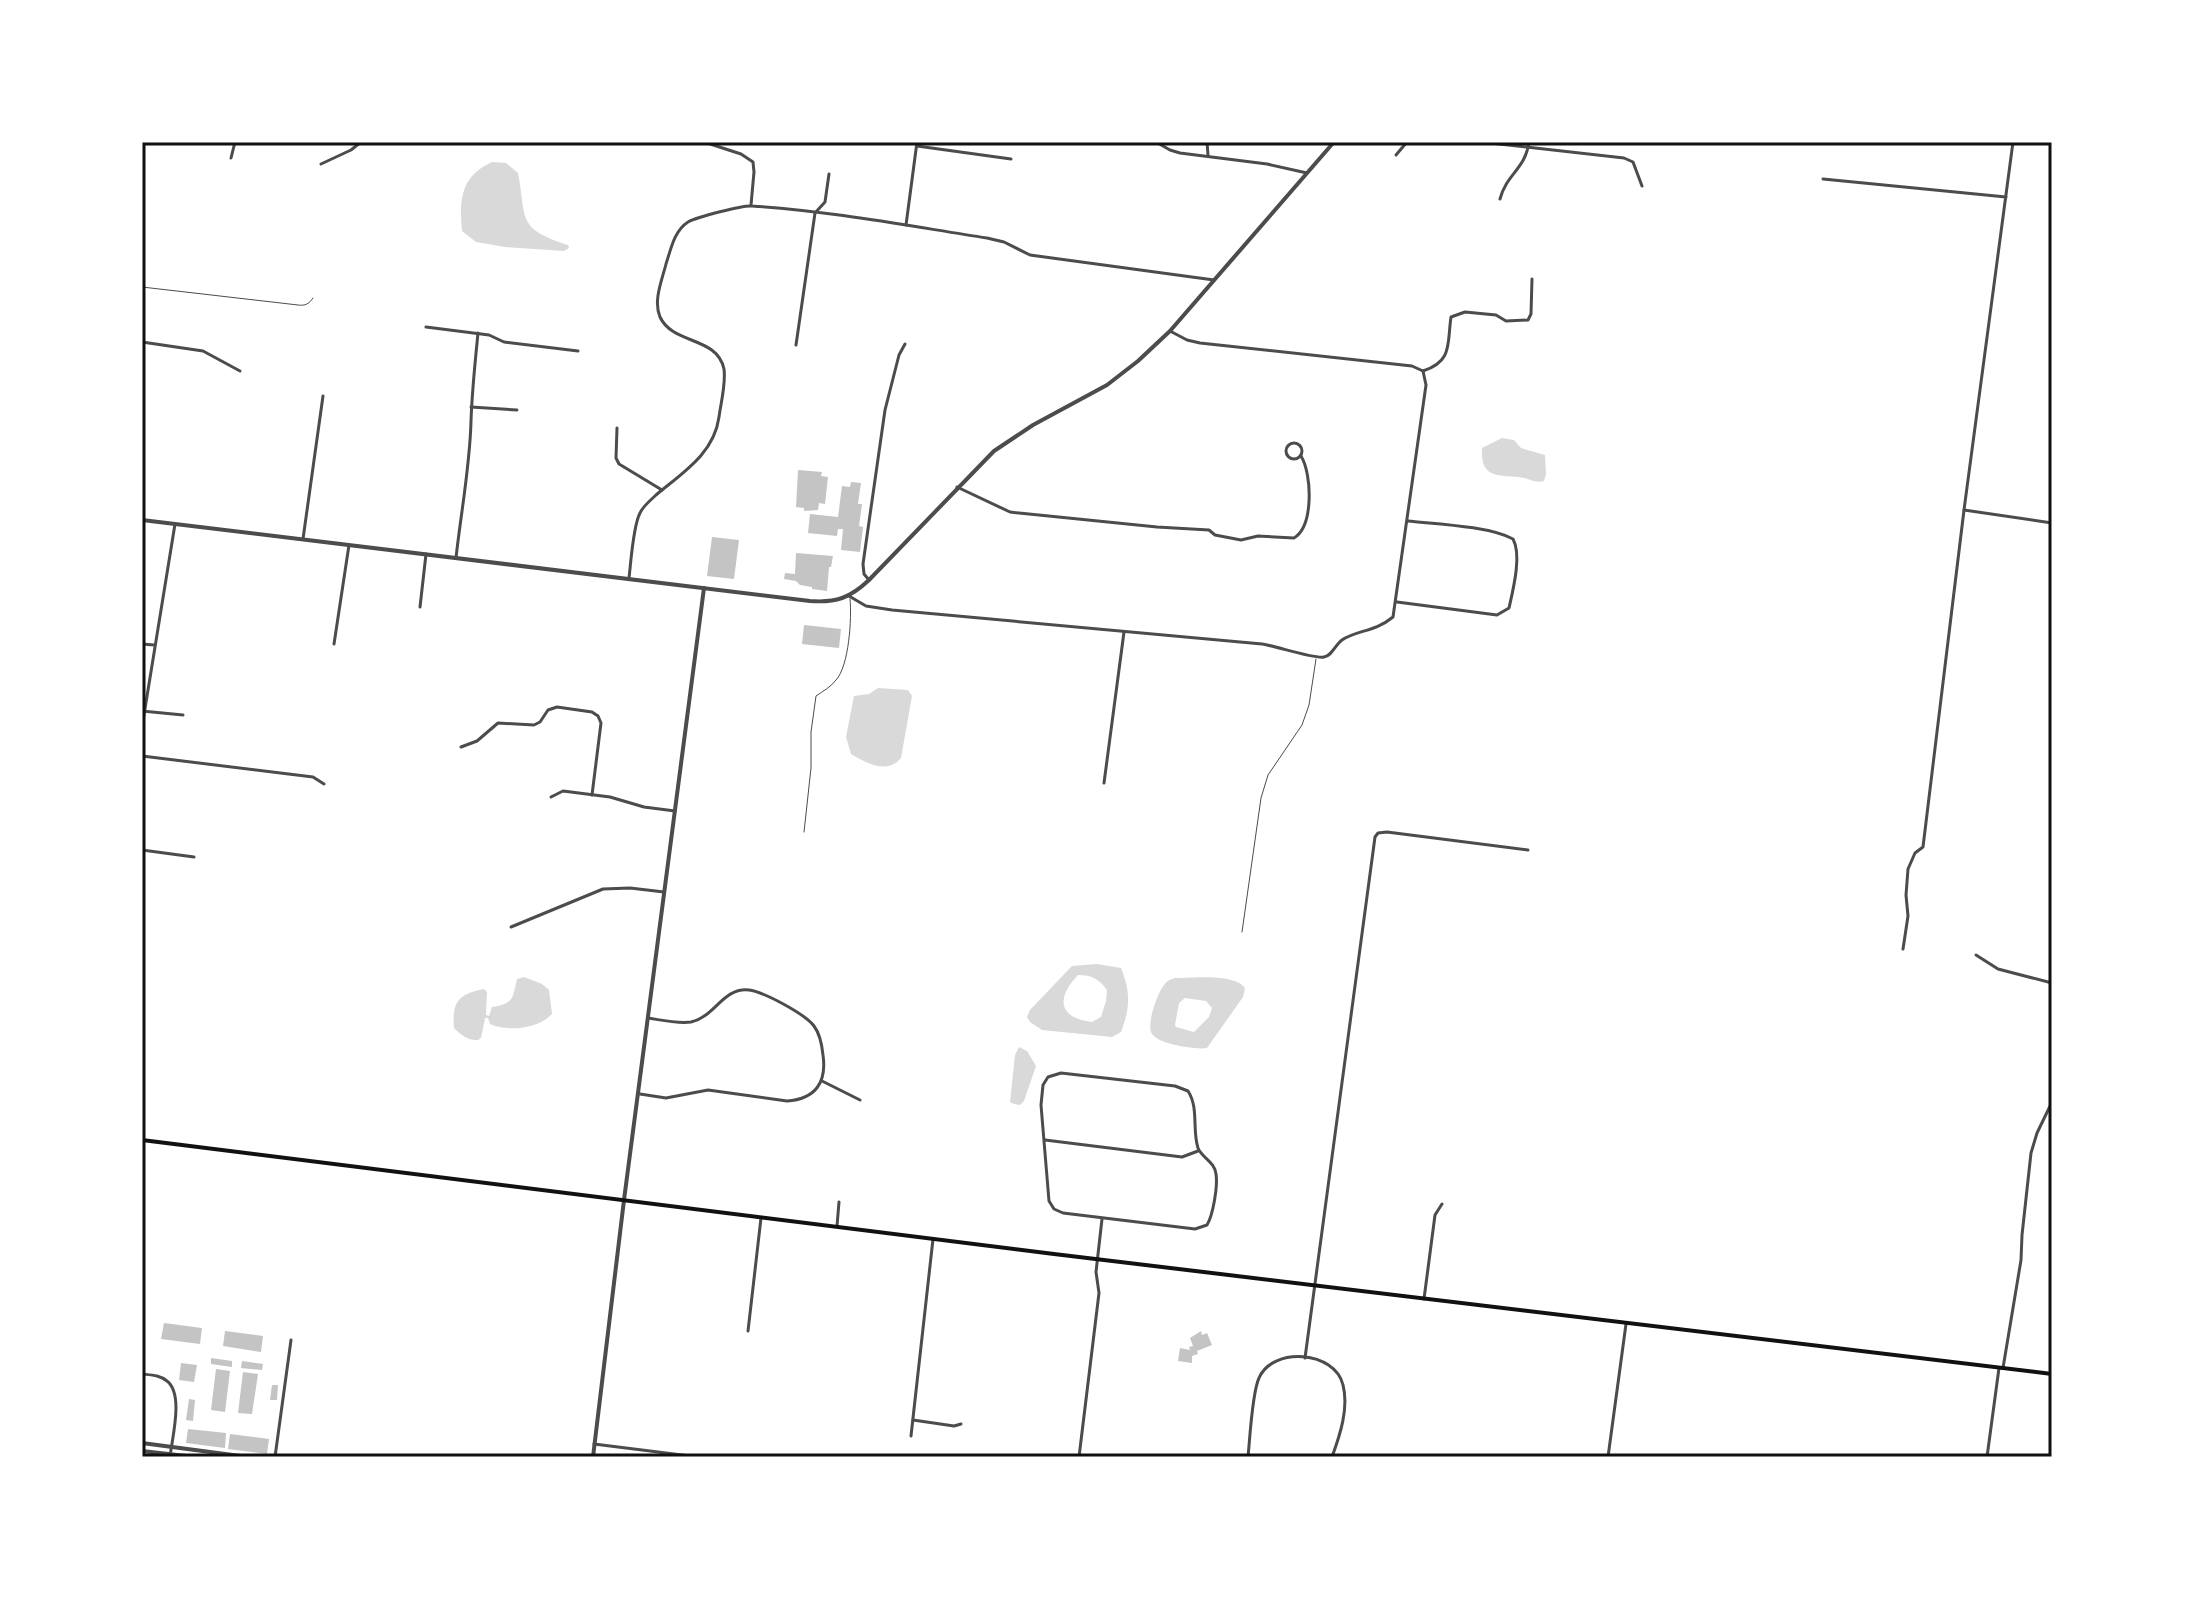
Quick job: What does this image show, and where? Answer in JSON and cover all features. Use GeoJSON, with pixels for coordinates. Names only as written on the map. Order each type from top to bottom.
{"type":"FeatureCollection","features":[{"type":"Feature","properties":{"kind":"main road"},"geometry":{"type":"LineString","coordinates":[[142,1140],[2052,1374]]}},
{"type":"Feature","properties":{"kind":"street"},"geometry":{"type":"LineString","coordinates":[[231,158],[235,142]]}},
{"type":"Feature","properties":{"kind":"street"},"geometry":{"type":"LineString","coordinates":[[321,164],[361,142]]}},
{"type":"Feature","properties":{"kind":"street"},"geometry":{"type":"LineString","coordinates":[[704,142],[746,156],[753,162],[751,205]]}},
{"type":"Feature","properties":{"kind":"street"},"geometry":{"type":"LineString","coordinates":[[1156,142],[1180,153],[1267,164],[1307,173]]}},
{"type":"Feature","properties":{"kind":"street"},"geometry":{"type":"LineString","coordinates":[[1207,142],[1208,155]]}},
{"type":"Feature","properties":{"kind":"street"},"geometry":{"type":"LineString","coordinates":[[142,520],[819,602],[837,600],[849,596],[869,580],[994,451],[1033,425],[1107,385],[1138,361],[1170,331],[1334,142]]}},
{"type":"Feature","properties":{"kind":"street"},"geometry":{"type":"LineString","coordinates":[[1396,155],[1407,142]]}},
{"type":"Feature","properties":{"kind":"street"},"geometry":{"type":"LineString","coordinates":[[1481,142],[1529,144],[1628,159],[1634,164],[1642,186]]}},
{"type":"Feature","properties":{"kind":"street"},"geometry":{"type":"LineString","coordinates":[[1903,949],[1908,916],[1908,869],[1915,853],[1923,847],[2013,142]]}},
{"type":"Feature","properties":{"kind":"street"},"geometry":{"type":"LineString","coordinates":[[905,226],[917,144],[1011,159]]}},
{"type":"Feature","properties":{"kind":"street"},"geometry":{"type":"LineString","coordinates":[[1500,199],[1507,180],[1525,161],[1529,144]]}},
{"type":"Feature","properties":{"kind":"street"},"geometry":{"type":"LineString","coordinates":[[796,345],[815,213],[825,202],[829,174]]}},
{"type":"Feature","properties":{"kind":"street"},"geometry":{"type":"LineString","coordinates":[[1823,179],[2006,197]]}},
{"type":"Feature","properties":{"kind":"street"},"geometry":{"type":"LineString","coordinates":[[629,578],[639,513],[697,460],[712,441],[719,421],[723,366],[714,352],[672,331],[660,316],[658,297],[675,238],[682,227],[691,221],[751,205],[988,238],[1030,255],[1214,280]]}},
{"type":"Feature","properties":{"kind":"street"},"geometry":{"type":"LineString","coordinates":[[1170,331],[1200,343],[1412,366],[1423,371],[1434,367],[1445,357],[1451,317],[1456,314],[1496,315],[1506,321],[1528,320],[1531,314],[1532,279]]}},
{"type":"Feature","properties":{"kind":"street"},"geometry":{"type":"LineString","coordinates":[[426,327],[489,335],[504,342],[578,351]]}},
{"type":"Feature","properties":{"kind":"street"},"geometry":{"type":"LineString","coordinates":[[456,558],[467,472],[478,333]]}},
{"type":"Feature","properties":{"kind":"street"},"geometry":{"type":"LineString","coordinates":[[142,342],[203,351],[240,371]]}},
{"type":"Feature","properties":{"kind":"street"},"geometry":{"type":"LineString","coordinates":[[869,580],[864,574],[863,564],[885,410],[899,355],[905,344]]}},
{"type":"Feature","properties":{"kind":"street"},"geometry":{"type":"LineString","coordinates":[[849,596],[866,606],[892,610],[1262,644],[1316,657],[1328,656],[1340,641],[1381,627],[1393,617],[1396,608],[1426,385],[1423,371]]}},
{"type":"Feature","properties":{"kind":"street"},"geometry":{"type":"LineString","coordinates":[[303,540],[323,396]]}},
{"type":"Feature","properties":{"kind":"street"},"geometry":{"type":"LineString","coordinates":[[471,407],[517,410]]}},
{"type":"Feature","properties":{"kind":"street"},"geometry":{"type":"LineString","coordinates":[[617,428],[616,458],[619,464],[662,490]]}},
{"type":"Feature","properties":{"kind":"street"},"geometry":{"type":"LineString","coordinates":[[957,487],[1010,512],[1209,530],[1215,535],[1241,540],[1258,536],[1294,538],[1303,529],[1309,498],[1309,477],[1299,444],[1293,442],[1287,446],[1289,457],[1295,459],[1301,456]]}},
{"type":"Feature","properties":{"kind":"street"},"geometry":{"type":"LineString","coordinates":[[1964,510],[2052,523]]}},
{"type":"Feature","properties":{"kind":"street"},"geometry":{"type":"LineString","coordinates":[[1396,601],[1497,615],[1509,608],[1512,594],[1516,545],[1513,539],[1498,533],[1408,521]]}},
{"type":"Feature","properties":{"kind":"street"},"geometry":{"type":"LineString","coordinates":[[142,727],[175,524]]}},
{"type":"Feature","properties":{"kind":"street"},"geometry":{"type":"LineString","coordinates":[[334,644],[349,545]]}},
{"type":"Feature","properties":{"kind":"street"},"geometry":{"type":"LineString","coordinates":[[420,607],[426,554]]}},
{"type":"Feature","properties":{"kind":"street"},"geometry":{"type":"LineString","coordinates":[[593,1457],[704,588]]}},
{"type":"Feature","properties":{"kind":"street"},"geometry":{"type":"LineString","coordinates":[[1104,783],[1124,632]]}},
{"type":"Feature","properties":{"kind":"street"},"geometry":{"type":"LineString","coordinates":[[142,644],[154,645]]}},
{"type":"Feature","properties":{"kind":"street"},"geometry":{"type":"LineString","coordinates":[[461,747],[477,741],[498,723],[537,724],[548,710],[554,708],[588,711],[598,716],[601,723],[592,795]]}},
{"type":"Feature","properties":{"kind":"street"},"geometry":{"type":"LineString","coordinates":[[143,711],[183,715]]}},
{"type":"Feature","properties":{"kind":"street"},"geometry":{"type":"LineString","coordinates":[[142,756],[313,777],[324,784]]}},
{"type":"Feature","properties":{"kind":"street"},"geometry":{"type":"LineString","coordinates":[[551,797],[563,791],[617,798],[650,808],[675,811]]}},
{"type":"Feature","properties":{"kind":"street"},"geometry":{"type":"LineString","coordinates":[[1305,1358],[1375,837],[1378,833],[1387,832],[1528,850]]}},
{"type":"Feature","properties":{"kind":"street"},"geometry":{"type":"LineString","coordinates":[[142,852],[194,857]]}},
{"type":"Feature","properties":{"kind":"street"},"geometry":{"type":"LineString","coordinates":[[511,927],[603,889],[664,892]]}},
{"type":"Feature","properties":{"kind":"street"},"geometry":{"type":"LineString","coordinates":[[1976,955],[1998,969],[2052,983]]}},
{"type":"Feature","properties":{"kind":"street"},"geometry":{"type":"LineString","coordinates":[[638,1093],[666,1098],[708,1090],[800,1100],[816,1089],[824,1071],[822,1045],[813,1025],[805,1017],[752,990],[726,996],[712,1011],[690,1022],[648,1018]]}},
{"type":"Feature","properties":{"kind":"street"},"geometry":{"type":"LineString","coordinates":[[1061,1073],[1185,1089],[1193,1100],[1199,1151],[1214,1167],[1216,1174],[1211,1217],[1207,1225],[1201,1228],[1060,1212],[1049,1201],[1042,1091],[1048,1077],[1061,1073]]}},
{"type":"Feature","properties":{"kind":"street"},"geometry":{"type":"LineString","coordinates":[[822,1081],[860,1100]]}},
{"type":"Feature","properties":{"kind":"street"},"geometry":{"type":"LineString","coordinates":[[1987,1457],[2021,1260],[2031,1153],[2052,1102]]}},
{"type":"Feature","properties":{"kind":"street"},"geometry":{"type":"LineString","coordinates":[[1045,1140],[1182,1157],[1199,1151]]}},
{"type":"Feature","properties":{"kind":"street"},"geometry":{"type":"LineString","coordinates":[[837,1227],[839,1202]]}},
{"type":"Feature","properties":{"kind":"street"},"geometry":{"type":"LineString","coordinates":[[1424,1299],[1435,1215],[1442,1204]]}},
{"type":"Feature","properties":{"kind":"street"},"geometry":{"type":"LineString","coordinates":[[1079,1457],[1099,1293],[1096,1272],[1102,1217]]}},
{"type":"Feature","properties":{"kind":"street"},"geometry":{"type":"LineString","coordinates":[[748,1331],[761,1218]]}},
{"type":"Feature","properties":{"kind":"street"},"geometry":{"type":"LineString","coordinates":[[911,1436],[933,1239]]}},
{"type":"Feature","properties":{"kind":"street"},"geometry":{"type":"LineString","coordinates":[[1608,1457],[1626,1324]]}},
{"type":"Feature","properties":{"kind":"street"},"geometry":{"type":"LineString","coordinates":[[275,1457],[291,1340]]}},
{"type":"Feature","properties":{"kind":"street"},"geometry":{"type":"LineString","coordinates":[[1248,1457],[1259,1376],[1279,1359],[1305,1358],[1319,1360],[1332,1367],[1343,1384],[1342,1422],[1332,1457]]}},
{"type":"Feature","properties":{"kind":"street"},"geometry":{"type":"LineString","coordinates":[[142,1374],[166,1380],[175,1391],[170,1456]]}},
{"type":"Feature","properties":{"kind":"street"},"geometry":{"type":"LineString","coordinates":[[913,1420],[954,1426],[961,1424]]}},
{"type":"Feature","properties":{"kind":"street"},"geometry":{"type":"LineString","coordinates":[[142,1443],[248,1457]]}},
{"type":"Feature","properties":{"kind":"street"},"geometry":{"type":"LineString","coordinates":[[594,1444],[698,1457]]}},
{"type":"Feature","properties":{"kind":"street"},"geometry":{"type":"LineString","coordinates":[[142,1451],[195,1457]]}},
{"type":"Feature","properties":{"kind":"lane"},"geometry":{"type":"LineString","coordinates":[[142,287],[304,306],[313,298]]}},
{"type":"Feature","properties":{"kind":"lane"},"geometry":{"type":"LineString","coordinates":[[804,832],[816,696],[836,681],[845,663],[851,608],[849,596]]}},
{"type":"Feature","properties":{"kind":"lane"},"geometry":{"type":"LineString","coordinates":[[1242,932],[1261,798],[1268,775],[1302,725],[1309,705],[1316,657]]}},
{"type":"Feature","properties":{"kind":"shaded area"},"geometry":{"type":"Polygon","coordinates":[[[492,162],[506,163],[518,173],[524,212],[532,227],[569,248],[564,251],[505,247],[476,242],[462,231],[464,190],[474,174],[492,162]]]}},
{"type":"Feature","properties":{"kind":"shaded area"},"geometry":{"type":"Polygon","coordinates":[[[1502,438],[1514,440],[1521,448],[1545,455],[1544,481],[1488,471],[1482,459],[1482,448],[1502,438]]]}},
{"type":"Feature","properties":{"kind":"shaded area"},"geometry":{"type":"Polygon","coordinates":[[[878,688],[908,690],[912,696],[901,758],[883,767],[851,754],[846,737],[854,696],[869,694],[878,688]]]}},
{"type":"Feature","properties":{"kind":"shaded area"},"geometry":{"type":"Polygon","coordinates":[[[1097,964],[1121,968],[1128,1000],[1121,1032],[1112,1037],[1042,1030],[1030,1022],[1027,1017],[1030,1010],[1072,966],[1097,964]],[[1078,975],[1066,991],[1064,1006],[1072,1016],[1092,1022],[1101,1017],[1107,990],[1095,978],[1078,975]]]}},
{"type":"Feature","properties":{"kind":"shaded area"},"geometry":{"type":"Polygon","coordinates":[[[524,977],[549,990],[552,1014],[546,1019],[531,1026],[514,1028],[490,1024],[485,1018],[478,1040],[465,1037],[454,1028],[454,1012],[463,997],[484,989],[487,992],[486,1015],[489,1016],[492,1007],[511,999],[517,979],[524,977]]]}},
{"type":"Feature","properties":{"kind":"shaded area"},"geometry":{"type":"Polygon","coordinates":[[[1222,978],[1240,983],[1245,988],[1243,997],[1207,1048],[1169,1043],[1152,1034],[1150,1024],[1156,1002],[1164,985],[1173,979],[1222,978]],[[1185,998],[1179,1003],[1176,1027],[1194,1032],[1209,1017],[1212,1008],[1206,1001],[1185,998]]]}},
{"type":"Feature","properties":{"kind":"shaded area"},"geometry":{"type":"Polygon","coordinates":[[[1019,1047],[1027,1051],[1036,1066],[1020,1105],[1010,1102],[1015,1055],[1019,1047]]]}},
{"type":"Feature","properties":{"kind":"building"},"geometry":{"type":"Polygon","coordinates":[[[798,470],[822,472],[821,476],[828,477],[825,504],[819,503],[818,510],[804,511],[804,508],[796,507],[798,470]]]}},
{"type":"Feature","properties":{"kind":"building"},"geometry":{"type":"Polygon","coordinates":[[[851,482],[861,483],[858,504],[862,504],[859,526],[863,527],[860,552],[841,550],[843,529],[838,529],[837,536],[808,533],[810,514],[838,517],[842,486],[850,487],[851,482]]]}},
{"type":"Feature","properties":{"kind":"building"},"geometry":{"type":"Polygon","coordinates":[[[712,537],[739,540],[734,579],[707,576],[712,537]]]}},
{"type":"Feature","properties":{"kind":"building"},"geometry":{"type":"Polygon","coordinates":[[[796,553],[833,556],[827,591],[784,579],[785,573],[795,574],[796,553]]]}},
{"type":"Feature","properties":{"kind":"building"},"geometry":{"type":"Polygon","coordinates":[[[804,625],[841,629],[839,648],[802,644],[804,625]]]}},
{"type":"Feature","properties":{"kind":"building"},"geometry":{"type":"Polygon","coordinates":[[[164,1323],[202,1328],[200,1344],[161,1339],[164,1323]]]}},
{"type":"Feature","properties":{"kind":"building"},"geometry":{"type":"Polygon","coordinates":[[[225,1331],[263,1336],[261,1352],[223,1346],[225,1331]]]}},
{"type":"Feature","properties":{"kind":"building"},"geometry":{"type":"Polygon","coordinates":[[[1201,1331],[1202,1335],[1207,1333],[1212,1345],[1197,1351],[1198,1354],[1192,1356],[1192,1363],[1178,1361],[1180,1348],[1190,1350],[1189,1347],[1193,1346],[1190,1338],[1201,1331]]]}},
{"type":"Feature","properties":{"kind":"building"},"geometry":{"type":"Polygon","coordinates":[[[211,1358],[232,1361],[232,1367],[211,1364],[211,1358]]]}},
{"type":"Feature","properties":{"kind":"building"},"geometry":{"type":"Polygon","coordinates":[[[242,1361],[263,1364],[262,1370],[241,1368],[242,1361]]]}},
{"type":"Feature","properties":{"kind":"building"},"geometry":{"type":"Polygon","coordinates":[[[181,1363],[197,1365],[194,1382],[179,1380],[181,1363]]]}},
{"type":"Feature","properties":{"kind":"building"},"geometry":{"type":"Polygon","coordinates":[[[216,1369],[230,1371],[225,1412],[211,1410],[216,1369]]]}},
{"type":"Feature","properties":{"kind":"building"},"geometry":{"type":"Polygon","coordinates":[[[243,1372],[258,1374],[252,1414],[238,1413],[243,1372]]]}},
{"type":"Feature","properties":{"kind":"building"},"geometry":{"type":"Polygon","coordinates":[[[272,1385],[278,1385],[277,1400],[270,1400],[272,1385]]]}},
{"type":"Feature","properties":{"kind":"building"},"geometry":{"type":"Polygon","coordinates":[[[189,1399],[195,1400],[193,1421],[186,1420],[189,1399]]]}},
{"type":"Feature","properties":{"kind":"building"},"geometry":{"type":"Polygon","coordinates":[[[188,1429],[226,1433],[225,1448],[186,1443],[188,1429]]]}},
{"type":"Feature","properties":{"kind":"building"},"geometry":{"type":"Polygon","coordinates":[[[230,1434],[269,1439],[267,1454],[228,1449],[230,1434]]]}}]}
